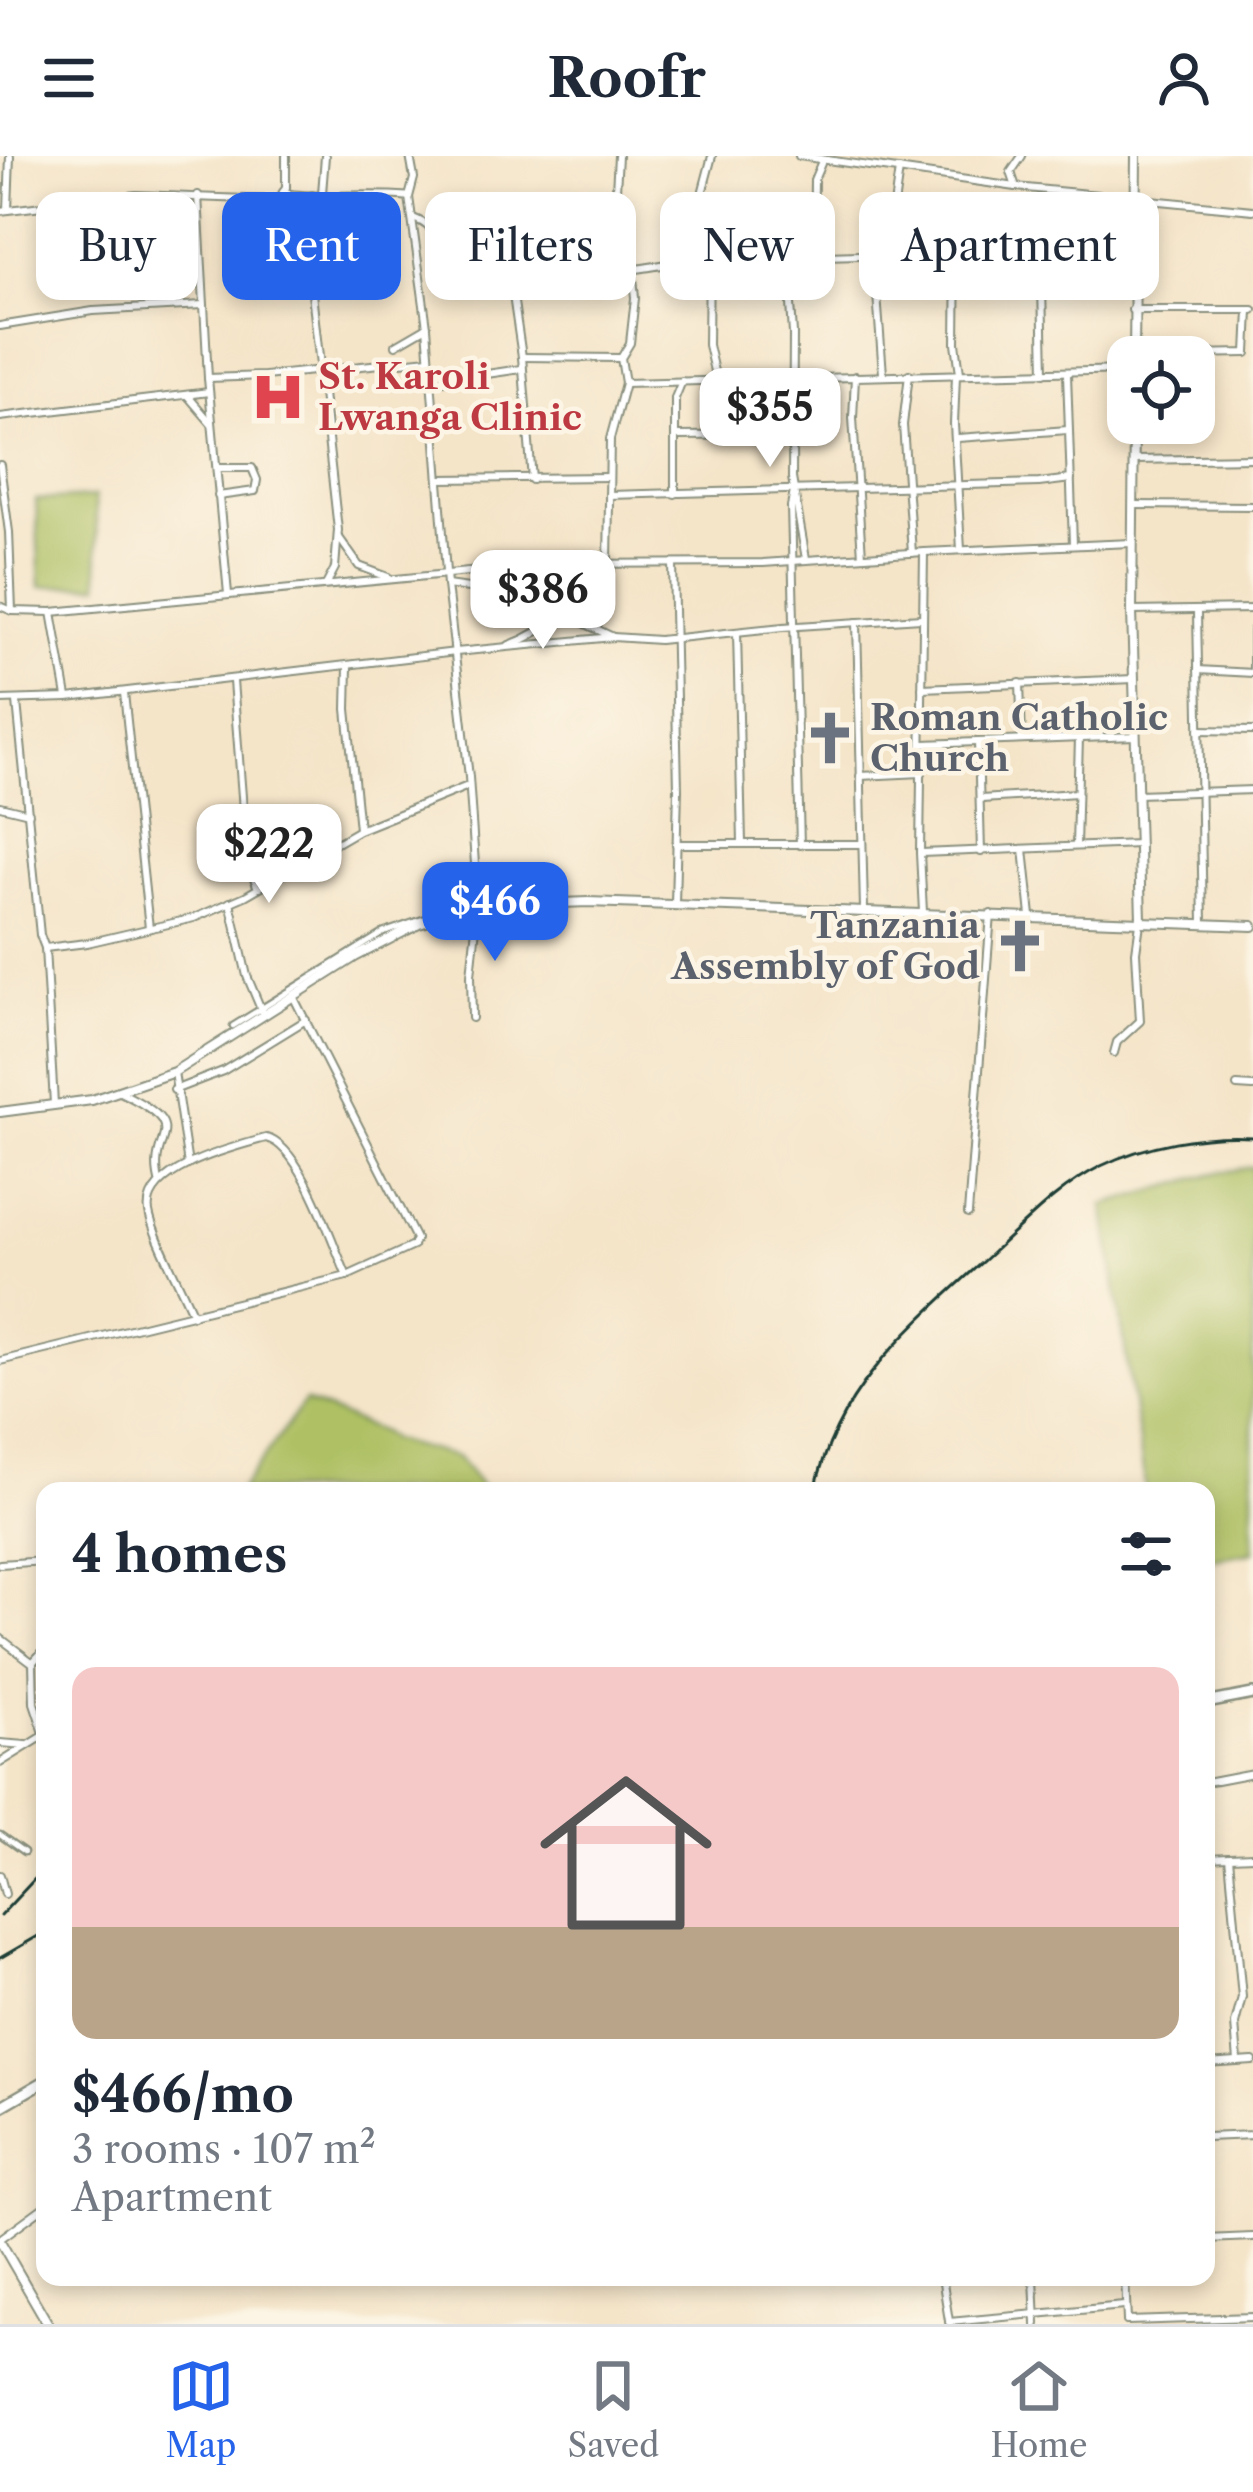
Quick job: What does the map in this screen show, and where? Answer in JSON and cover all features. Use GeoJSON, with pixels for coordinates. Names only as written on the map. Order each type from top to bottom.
{"type":"FeatureCollection","features":[{"type":"Feature","properties":{"kind":"main road"},"geometry":{"type":"LineString","coordinates":[[1215,1701],[1253,1694]]}},
{"type":"Feature","properties":{"kind":"main road"},"geometry":{"type":"LineString","coordinates":[[0,2107],[36,2086]]}},
{"type":"Feature","properties":{"kind":"street"},"geometry":{"type":"LineString","coordinates":[[10,156],[4,211],[36,206]]}},
{"type":"Feature","properties":{"kind":"street"},"geometry":{"type":"LineString","coordinates":[[284,192],[286,156]]}},
{"type":"Feature","properties":{"kind":"street"},"geometry":{"type":"LineString","coordinates":[[322,192],[325,156]]}},
{"type":"Feature","properties":{"kind":"street"},"geometry":{"type":"LineString","coordinates":[[410,156],[414,178],[409,197],[427,327],[478,908],[472,1018]]}},
{"type":"Feature","properties":{"kind":"street"},"geometry":{"type":"LineString","coordinates":[[616,192],[618,156]]}},
{"type":"Feature","properties":{"kind":"street"},"geometry":{"type":"LineString","coordinates":[[703,192],[712,156]]}},
{"type":"Feature","properties":{"kind":"street"},"geometry":{"type":"LineString","coordinates":[[799,156],[1070,192]]}},
{"type":"Feature","properties":{"kind":"street"},"geometry":{"type":"LineString","coordinates":[[1016,187],[1010,172],[1022,156]]}},
{"type":"Feature","properties":{"kind":"street"},"geometry":{"type":"LineString","coordinates":[[1134,192],[1136,156]]}},
{"type":"Feature","properties":{"kind":"street"},"geometry":{"type":"LineString","coordinates":[[814,192],[823,160]]}},
{"type":"Feature","properties":{"kind":"street"},"geometry":{"type":"LineString","coordinates":[[896,192],[899,170]]}},
{"type":"Feature","properties":{"kind":"street"},"geometry":{"type":"LineString","coordinates":[[222,196],[198,195],[202,305],[228,594]]}},
{"type":"Feature","properties":{"kind":"street"},"geometry":{"type":"LineString","coordinates":[[401,197],[409,197]]}},
{"type":"Feature","properties":{"kind":"street"},"geometry":{"type":"LineString","coordinates":[[1159,201],[1253,210]]}},
{"type":"Feature","properties":{"kind":"street"},"geometry":{"type":"LineString","coordinates":[[413,218],[425,222]]}},
{"type":"Feature","properties":{"kind":"street"},"geometry":{"type":"LineString","coordinates":[[313,300],[317,368],[343,547],[355,562],[396,580]]}},
{"type":"Feature","properties":{"kind":"street"},"geometry":{"type":"LineString","coordinates":[[514,300],[532,480]]}},
{"type":"Feature","properties":{"kind":"street"},"geometry":{"type":"LineString","coordinates":[[500,648],[524,640],[562,612],[605,565],[611,549],[610,439],[625,383],[621,358],[630,343],[635,300]]}},
{"type":"Feature","properties":{"kind":"street"},"geometry":{"type":"LineString","coordinates":[[708,300],[708,346],[716,380]]}},
{"type":"Feature","properties":{"kind":"street"},"geometry":{"type":"LineString","coordinates":[[791,300],[794,491],[806,559]]}},
{"type":"Feature","properties":{"kind":"street"},"geometry":{"type":"LineString","coordinates":[[878,300],[884,374]]}},
{"type":"Feature","properties":{"kind":"street"},"geometry":{"type":"LineString","coordinates":[[956,300],[961,550]]}},
{"type":"Feature","properties":{"kind":"street"},"geometry":{"type":"LineString","coordinates":[[1042,300],[1043,374]]}},
{"type":"Feature","properties":{"kind":"street"},"geometry":{"type":"LineString","coordinates":[[1132,300],[1133,336]]}},
{"type":"Feature","properties":{"kind":"street"},"geometry":{"type":"LineString","coordinates":[[0,326],[106,309],[202,305]]}},
{"type":"Feature","properties":{"kind":"street"},"geometry":{"type":"LineString","coordinates":[[1132,310],[1251,310],[1246,353],[1215,354]]}},
{"type":"Feature","properties":{"kind":"street"},"geometry":{"type":"LineString","coordinates":[[395,345],[427,327]]}},
{"type":"Feature","properties":{"kind":"street"},"geometry":{"type":"LineString","coordinates":[[522,357],[621,358]]}},
{"type":"Feature","properties":{"kind":"street"},"geometry":{"type":"LineString","coordinates":[[208,378],[429,359]]}},
{"type":"Feature","properties":{"kind":"street"},"geometry":{"type":"LineString","coordinates":[[432,382],[521,369]]}},
{"type":"Feature","properties":{"kind":"street"},"geometry":{"type":"LineString","coordinates":[[625,383],[1107,371]]}},
{"type":"Feature","properties":{"kind":"street"},"geometry":{"type":"LineString","coordinates":[[909,374],[903,408],[912,553]]}},
{"type":"Feature","properties":{"kind":"street"},"geometry":{"type":"LineString","coordinates":[[1067,374],[1073,545]]}},
{"type":"Feature","properties":{"kind":"street"},"geometry":{"type":"LineString","coordinates":[[855,376],[862,556]]}},
{"type":"Feature","properties":{"kind":"street"},"geometry":{"type":"LineString","coordinates":[[675,494],[675,398],[682,381]]}},
{"type":"Feature","properties":{"kind":"street"},"geometry":{"type":"LineString","coordinates":[[0,417],[209,392]]}},
{"type":"Feature","properties":{"kind":"street"},"geometry":{"type":"LineString","coordinates":[[187,395],[214,425]]}},
{"type":"Feature","properties":{"kind":"street"},"geometry":{"type":"LineString","coordinates":[[957,438],[1068,430]]}},
{"type":"Feature","properties":{"kind":"street"},"geometry":{"type":"LineString","coordinates":[[677,436],[791,435]]}},
{"type":"Feature","properties":{"kind":"street"},"geometry":{"type":"LineString","coordinates":[[1114,1053],[1117,1042],[1140,1021],[1136,952],[1141,920],[1139,736],[1132,611],[1134,444]]}},
{"type":"Feature","properties":{"kind":"street"},"geometry":{"type":"LineString","coordinates":[[1134,460],[1253,458]]}},
{"type":"Feature","properties":{"kind":"street"},"geometry":{"type":"LineString","coordinates":[[0,465],[13,611]]}},
{"type":"Feature","properties":{"kind":"street"},"geometry":{"type":"LineString","coordinates":[[217,468],[252,468],[257,480],[254,491],[218,496]]}},
{"type":"Feature","properties":{"kind":"street"},"geometry":{"type":"LineString","coordinates":[[440,479],[609,477]]}},
{"type":"Feature","properties":{"kind":"street"},"geometry":{"type":"LineString","coordinates":[[609,495],[1071,479]]}},
{"type":"Feature","properties":{"kind":"street"},"geometry":{"type":"LineString","coordinates":[[794,491],[800,845]]}},
{"type":"Feature","properties":{"kind":"street"},"geometry":{"type":"LineString","coordinates":[[1134,505],[1253,506]]}},
{"type":"Feature","properties":{"kind":"street"},"geometry":{"type":"LineString","coordinates":[[326,584],[334,568],[338,530]]}},
{"type":"Feature","properties":{"kind":"street"},"geometry":{"type":"LineString","coordinates":[[447,580],[479,568],[794,560],[1134,543]]}},
{"type":"Feature","properties":{"kind":"street"},"geometry":{"type":"LineString","coordinates":[[923,912],[924,552]]}},
{"type":"Feature","properties":{"kind":"street"},"geometry":{"type":"LineString","coordinates":[[673,564],[675,904]]}},
{"type":"Feature","properties":{"kind":"street"},"geometry":{"type":"LineString","coordinates":[[0,606],[52,612],[326,584],[447,580],[527,596],[613,638]]}},
{"type":"Feature","properties":{"kind":"street"},"geometry":{"type":"LineString","coordinates":[[1132,611],[1253,609]]}},
{"type":"Feature","properties":{"kind":"street"},"geometry":{"type":"LineString","coordinates":[[52,612],[68,698]]}},
{"type":"Feature","properties":{"kind":"street"},"geometry":{"type":"LineString","coordinates":[[1197,613],[1203,923]]}},
{"type":"Feature","properties":{"kind":"street"},"geometry":{"type":"LineString","coordinates":[[0,700],[68,698],[613,638],[676,639],[921,619]]}},
{"type":"Feature","properties":{"kind":"street"},"geometry":{"type":"LineString","coordinates":[[857,622],[864,910]]}},
{"type":"Feature","properties":{"kind":"street"},"geometry":{"type":"LineString","coordinates":[[1198,670],[1253,673],[1253,630]]}},
{"type":"Feature","properties":{"kind":"street"},"geometry":{"type":"LineString","coordinates":[[737,632],[742,843]]}},
{"type":"Feature","properties":{"kind":"street"},"geometry":{"type":"LineString","coordinates":[[348,666],[347,709],[359,830]]}},
{"type":"Feature","properties":{"kind":"street"},"geometry":{"type":"LineString","coordinates":[[922,688],[1135,679]]}},
{"type":"Feature","properties":{"kind":"street"},"geometry":{"type":"LineString","coordinates":[[233,681],[247,861],[258,888]]}},
{"type":"Feature","properties":{"kind":"street"},"geometry":{"type":"LineString","coordinates":[[1021,683],[1022,740]]}},
{"type":"Feature","properties":{"kind":"street"},"geometry":{"type":"LineString","coordinates":[[124,692],[149,928]]}},
{"type":"Feature","properties":{"kind":"street"},"geometry":{"type":"LineString","coordinates":[[16,702],[45,948],[54,1106]]}},
{"type":"Feature","properties":{"kind":"street"},"geometry":{"type":"LineString","coordinates":[[1199,730],[1253,731]]}},
{"type":"Feature","properties":{"kind":"street"},"geometry":{"type":"LineString","coordinates":[[923,744],[1139,736]]}},
{"type":"Feature","properties":{"kind":"street"},"geometry":{"type":"LineString","coordinates":[[1076,846],[1079,739]]}},
{"type":"Feature","properties":{"kind":"street"},"geometry":{"type":"LineString","coordinates":[[978,742],[981,851]]}},
{"type":"Feature","properties":{"kind":"street"},"geometry":{"type":"LineString","coordinates":[[860,776],[922,773]]}},
{"type":"Feature","properties":{"kind":"street"},"geometry":{"type":"LineString","coordinates":[[45,948],[177,924],[258,888],[359,830],[468,786]]}},
{"type":"Feature","properties":{"kind":"street"},"geometry":{"type":"LineString","coordinates":[[1137,794],[1253,790]]}},
{"type":"Feature","properties":{"kind":"street"},"geometry":{"type":"LineString","coordinates":[[981,800],[1077,793]]}},
{"type":"Feature","properties":{"kind":"street"},"geometry":{"type":"LineString","coordinates":[[0,806],[29,813]]}},
{"type":"Feature","properties":{"kind":"street"},"geometry":{"type":"LineString","coordinates":[[676,844],[861,844]]}},
{"type":"Feature","properties":{"kind":"street"},"geometry":{"type":"LineString","coordinates":[[920,853],[1139,844]]}},
{"type":"Feature","properties":{"kind":"street"},"geometry":{"type":"LineString","coordinates":[[1024,849],[1031,916]]}},
{"type":"Feature","properties":{"kind":"street"},"geometry":{"type":"LineString","coordinates":[[230,902],[247,976],[261,1011]]}},
{"type":"Feature","properties":{"kind":"street"},"geometry":{"type":"LineString","coordinates":[[233,1026],[403,931],[478,908],[542,902],[675,904],[1253,926]]}},
{"type":"Feature","properties":{"kind":"street"},"geometry":{"type":"LineString","coordinates":[[0,1112],[120,1092],[173,1072],[383,933],[464,904]]}},
{"type":"Feature","properties":{"kind":"street"},"geometry":{"type":"LineString","coordinates":[[968,1214],[991,914]]}},
{"type":"Feature","properties":{"kind":"street"},"geometry":{"type":"LineString","coordinates":[[0,1361],[347,1276],[407,1250],[416,1239],[293,996]]}},
{"type":"Feature","properties":{"kind":"street"},"geometry":{"type":"LineString","coordinates":[[175,1090],[223,1071],[306,1020]]}},
{"type":"Feature","properties":{"kind":"street"},"geometry":{"type":"LineString","coordinates":[[173,1072],[188,1165]]}},
{"type":"Feature","properties":{"kind":"street"},"geometry":{"type":"LineString","coordinates":[[1237,1086],[1253,1087]]}},
{"type":"Feature","properties":{"kind":"street"},"geometry":{"type":"LineString","coordinates":[[120,1092],[152,1108],[166,1132]]}},
{"type":"Feature","properties":{"kind":"street"},"geometry":{"type":"LineString","coordinates":[[159,1181],[156,1166],[166,1132],[178,1117]]}},
{"type":"Feature","properties":{"kind":"street"},"geometry":{"type":"LineString","coordinates":[[193,1315],[149,1212],[151,1193],[159,1181],[188,1165],[266,1138],[279,1142],[295,1160],[347,1276]]}},
{"type":"Feature","properties":{"kind":"street"},"geometry":{"type":"LineString","coordinates":[[0,1564],[36,1562]]}},
{"type":"Feature","properties":{"kind":"street"},"geometry":{"type":"LineString","coordinates":[[0,1638],[33,1663]]}},
{"type":"Feature","properties":{"kind":"street"},"geometry":{"type":"LineString","coordinates":[[36,1659],[36,1709]]}},
{"type":"Feature","properties":{"kind":"street"},"geometry":{"type":"LineString","coordinates":[[0,1763],[36,1740]]}},
{"type":"Feature","properties":{"kind":"street"},"geometry":{"type":"LineString","coordinates":[[0,1743],[27,1745]]}},
{"type":"Feature","properties":{"kind":"street"},"geometry":{"type":"LineString","coordinates":[[1215,1780],[1253,1773]]}},
{"type":"Feature","properties":{"kind":"street"},"geometry":{"type":"LineString","coordinates":[[0,1835],[23,1852]]}},
{"type":"Feature","properties":{"kind":"street"},"geometry":{"type":"LineString","coordinates":[[1215,1858],[1253,1856]]}},
{"type":"Feature","properties":{"kind":"street"},"geometry":{"type":"LineString","coordinates":[[1229,1857],[1242,1997],[1235,2024],[1238,2062]]}},
{"type":"Feature","properties":{"kind":"street"},"geometry":{"type":"LineString","coordinates":[[0,1875],[5,1894]]}},
{"type":"Feature","properties":{"kind":"street"},"geometry":{"type":"LineString","coordinates":[[1215,2063],[1253,2061]]}},
{"type":"Feature","properties":{"kind":"street"},"geometry":{"type":"LineString","coordinates":[[1215,2137],[1253,2135]]}},
{"type":"Feature","properties":{"kind":"street"},"geometry":{"type":"LineString","coordinates":[[36,2213],[0,2240],[49,2324]]}},
{"type":"Feature","properties":{"kind":"street"},"geometry":{"type":"LineString","coordinates":[[1215,2238],[1253,2236]]}},
{"type":"Feature","properties":{"kind":"street"},"geometry":{"type":"LineString","coordinates":[[943,2286],[949,2323],[1124,2306]]}},
{"type":"Feature","properties":{"kind":"street"},"geometry":{"type":"LineString","coordinates":[[1034,2286],[1036,2324]]}},
{"type":"Feature","properties":{"kind":"street"},"geometry":{"type":"LineString","coordinates":[[1125,2286],[1127,2322],[1253,2318]]}},
{"type":"Feature","properties":{"kind":"green space"},"geometry":{"type":"Polygon","coordinates":[[[95,497],[99,585],[40,587],[36,500],[95,497]]]}},
{"type":"Feature","properties":{"kind":"green space"},"geometry":{"type":"Polygon","coordinates":[[[1253,1167],[1253,1552],[1215,1558],[1215,1482],[1145,1482],[1104,1205],[1253,1167]]]}},
{"type":"Feature","properties":{"kind":"green space"},"geometry":{"type":"Polygon","coordinates":[[[305,1401],[391,1440],[457,1457],[478,1482],[246,1482],[305,1401]]]}},
{"type":"Feature","properties":{"kind":"railway"},"geometry":{"type":"LineString","coordinates":[[818,1482],[841,1419],[884,1358],[936,1304],[1057,1195],[1101,1166],[1156,1146],[1253,1137]]}},
{"type":"Feature","properties":{"kind":"railway"},"geometry":{"type":"LineString","coordinates":[[0,1916],[36,1878]]}},
{"type":"Feature","properties":{"kind":"railway"},"geometry":{"type":"LineString","coordinates":[[0,1958],[36,1937]]}},
{"type":"Feature","properties":{"kind":"place","name":"St. Karoli Lwanga Clinic"},"geometry":{"type":"Point","coordinates":[278,397]}},
{"type":"Feature","properties":{"kind":"place","name":"Roman Catholic Church"},"geometry":{"type":"Point","coordinates":[830,738]}},
{"type":"Feature","properties":{"kind":"place","name":"Tanzania Assembly of God"},"geometry":{"type":"Point","coordinates":[1020,946]}}]}
